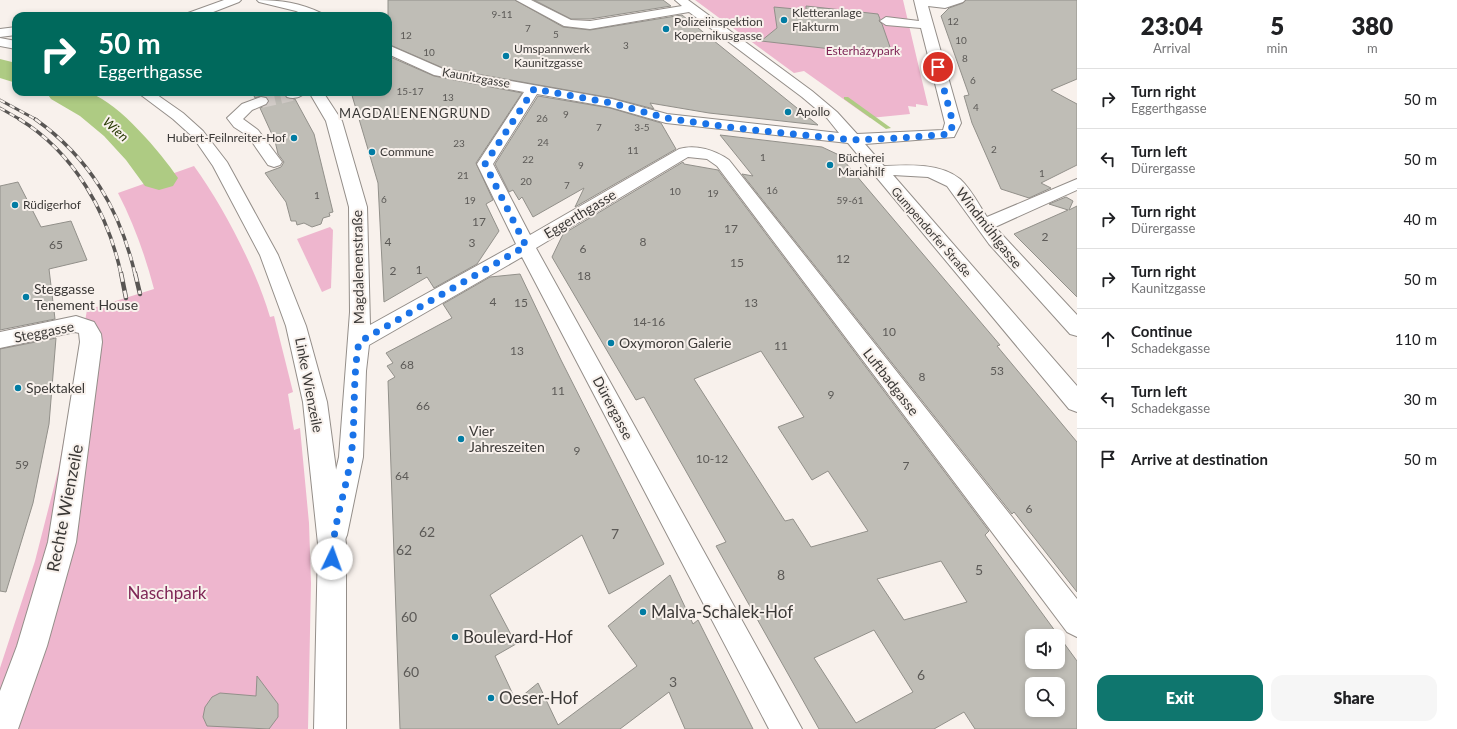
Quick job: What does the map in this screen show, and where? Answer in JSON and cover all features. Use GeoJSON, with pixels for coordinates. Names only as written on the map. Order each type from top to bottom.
{"type":"FeatureCollection","features":[{"type":"Feature","properties":{"kind":"street"},"geometry":{"type":"LineString","coordinates":[[203,12],[235,0]]}},
{"type":"Feature","properties":{"kind":"street"},"geometry":{"type":"LineString","coordinates":[[263,0],[300,8],[308,12]]}},
{"type":"Feature","properties":{"kind":"street"},"geometry":{"type":"LineString","coordinates":[[522,0],[568,23],[590,25],[686,4]]}},
{"type":"Feature","properties":{"kind":"street"},"geometry":{"type":"LineString","coordinates":[[886,21],[927,25],[920,1],[945,4],[959,0]]}},
{"type":"Feature","properties":{"kind":"street","name":"Gumpendorfer Straße"},"geometry":{"type":"LineString","coordinates":[[686,4],[832,115],[1077,402]]}},
{"type":"Feature","properties":{"kind":"street","name":"Kaunitzgasse"},"geometry":{"type":"LineString","coordinates":[[392,51],[439,72],[612,103],[666,118],[735,128],[852,140],[892,139],[950,134],[953,123],[927,25]]}},
{"type":"Feature","properties":{"kind":"street"},"geometry":{"type":"LineString","coordinates":[[0,33],[12,32]]}},
{"type":"Feature","properties":{"kind":"street"},"geometry":{"type":"LineString","coordinates":[[0,42],[12,44]]}},
{"type":"Feature","properties":{"kind":"street","name":"Dürergasse"},"geometry":{"type":"LineString","coordinates":[[534,89],[485,164],[526,246],[786,729]]}},
{"type":"Feature","properties":{"kind":"street","name":"Linke Wienzeile"},"geometry":{"type":"LineString","coordinates":[[150,96],[178,116],[198,134],[229,178],[269,255],[296,326],[315,402],[332,544],[330,729]]}},
{"type":"Feature","properties":{"kind":"street","name":"Magdalenenstraße"},"geometry":{"type":"LineString","coordinates":[[318,96],[334,121],[358,207],[359,342],[355,371],[351,457],[332,544]]}},
{"type":"Feature","properties":{"kind":"street"},"geometry":{"type":"LineString","coordinates":[[261,101],[247,107],[236,118],[239,124],[253,133],[274,162]]}},
{"type":"Feature","properties":{"kind":"street","name":"Eggerthgasse"},"geometry":{"type":"LineString","coordinates":[[359,342],[685,152],[698,152]]}},
{"type":"Feature","properties":{"kind":"street","name":"Luftbadgasse"},"geometry":{"type":"LineString","coordinates":[[698,152],[711,155],[723,163],[1077,622]]}},
{"type":"Feature","properties":{"kind":"street","name":"Windmühlgasse"},"geometry":{"type":"LineString","coordinates":[[879,171],[912,170],[932,173],[953,182],[984,225],[1018,266],[1077,328]]}},
{"type":"Feature","properties":{"kind":"street"},"geometry":{"type":"LineString","coordinates":[[984,225],[1011,215],[1077,184]]}},
{"type":"Feature","properties":{"kind":"street","name":"Steggasse"},"geometry":{"type":"LineString","coordinates":[[0,340],[61,326],[76,324],[87,328]]}},
{"type":"Feature","properties":{"kind":"street","name":"Rechte Wienzeile"},"geometry":{"type":"LineString","coordinates":[[2,729],[32,646],[62,542],[72,482],[91,342],[90,334],[87,328]]}},
{"type":"Feature","properties":{"kind":"green space","name":"Esterházypark"},"geometry":{"type":"Polygon","coordinates":[[[695,0],[903,0],[928,106],[916,104],[916,107],[908,106],[910,114],[870,118],[804,71],[794,73],[695,0]]]}},
{"type":"Feature","properties":{"kind":"green space","name":"Naschpark"},"geometry":{"type":"Polygon","coordinates":[[[194,166],[238,238],[264,298],[270,317],[274,316],[293,392],[288,394],[294,430],[300,428],[309,523],[311,583],[308,729],[0,729],[0,668],[35,561],[58,471],[87,310],[154,289],[139,240],[118,193],[194,166]]]}},
{"type":"Feature","properties":{"kind":"green space"},"geometry":{"type":"Polygon","coordinates":[[[330,227],[333,230],[331,288],[322,292],[297,239],[330,227]]]}},
{"type":"Feature","properties":{"kind":"building"},"geometry":{"type":"Polygon","coordinates":[[[388,0],[515,0],[563,27],[590,30],[682,15],[818,125],[709,113],[650,103],[654,109],[612,98],[443,68],[392,46],[392,12],[388,12],[388,0]]]}},
{"type":"Feature","properties":{"kind":"building"},"geometry":{"type":"Polygon","coordinates":[[[534,0],[663,0],[671,6],[590,19],[571,19],[534,0]]]}},
{"type":"Feature","properties":{"kind":"building"},"geometry":{"type":"Polygon","coordinates":[[[966,0],[1077,0],[1077,79],[1051,90],[1077,104],[1077,165],[1041,183],[1051,188],[1029,198],[1001,189],[972,123],[964,96],[969,95],[941,16],[949,8],[963,3],[966,0]]]}},
{"type":"Feature","properties":{"kind":"building"},"geometry":{"type":"Polygon","coordinates":[[[806,6],[878,14],[880,19],[879,21],[882,24],[890,47],[875,54],[761,41],[777,28],[774,7],[806,10],[806,6]]]}},
{"type":"Feature","properties":{"kind":"building"},"geometry":{"type":"Polygon","coordinates":[[[392,58],[434,76],[522,93],[476,163],[493,200],[486,204],[499,231],[477,264],[434,288],[427,277],[384,302],[378,183],[352,96],[392,96],[392,58]]]}},
{"type":"Feature","properties":{"kind":"building"},"geometry":{"type":"Polygon","coordinates":[[[261,96],[285,96],[287,98],[295,99],[314,134],[333,212],[329,213],[330,216],[323,218],[321,224],[312,227],[304,223],[297,225],[296,221],[291,221],[286,202],[265,173],[281,167],[284,162],[278,154],[275,141],[260,108],[267,105],[269,100],[266,97],[261,96]]]}},
{"type":"Feature","properties":{"kind":"building"},"geometry":{"type":"Polygon","coordinates":[[[538,96],[610,108],[661,123],[676,149],[575,207],[584,188],[533,217],[522,197],[519,200],[513,190],[509,192],[495,164],[538,96]]]}},
{"type":"Feature","properties":{"kind":"building"},"geometry":{"type":"Polygon","coordinates":[[[720,135],[822,147],[839,155],[1000,345],[997,346],[1077,442],[1077,592],[1014,512],[1012,514],[742,174],[753,176],[720,135]]]}},
{"type":"Feature","properties":{"kind":"building"},"geometry":{"type":"Polygon","coordinates":[[[683,162],[684,164],[718,170],[989,531],[985,535],[1054,629],[1025,629],[1025,669],[1065,669],[1065,645],[1077,661],[1077,729],[975,729],[964,712],[934,729],[819,729],[716,546],[726,542],[644,397],[636,400],[552,257],[563,234],[683,162]],[[761,351],[694,379],[785,521],[793,519],[811,547],[868,531],[828,471],[812,480],[778,427],[804,417],[761,351]],[[941,561],[877,579],[904,620],[967,602],[941,561]],[[874,630],[814,658],[856,723],[913,692],[874,630]]]}},
{"type":"Feature","properties":{"kind":"building"},"geometry":{"type":"Polygon","coordinates":[[[18,182],[41,227],[71,221],[87,260],[49,269],[55,319],[0,330],[0,186],[18,182]]]}},
{"type":"Feature","properties":{"kind":"building"},"geometry":{"type":"Polygon","coordinates":[[[1066,197],[1073,201],[1069,210],[1077,206],[1077,297],[1014,234],[1068,210],[1049,204],[1066,197]]]}},
{"type":"Feature","properties":{"kind":"building"},"geometry":{"type":"Polygon","coordinates":[[[520,274],[561,360],[664,564],[609,594],[582,535],[490,595],[516,644],[495,656],[516,701],[538,683],[558,725],[637,666],[608,626],[670,575],[693,624],[698,620],[753,729],[685,729],[669,692],[620,729],[400,729],[388,381],[395,377],[387,366],[393,363],[386,353],[452,318],[443,304],[490,277],[520,274]]]}},
{"type":"Feature","properties":{"kind":"building"},"geometry":{"type":"Polygon","coordinates":[[[56,338],[49,424],[33,503],[6,592],[0,591],[0,349],[56,338]]]}},
{"type":"Feature","properties":{"kind":"building"},"geometry":{"type":"Polygon","coordinates":[[[257,676],[278,704],[278,717],[269,729],[207,726],[203,717],[205,707],[212,697],[220,693],[256,696],[257,676]]]}},
{"type":"Feature","properties":{"kind":"waterway","name":"Wien"},"geometry":{"type":"LineString","coordinates":[[0,68],[12,72]]}},
{"type":"Feature","properties":{"kind":"waterway","name":"Wien"},"geometry":{"type":"LineString","coordinates":[[70,96],[92,108],[117,129],[139,152],[159,178]]}},
{"type":"Feature","properties":{"kind":"waterway"},"geometry":{"type":"LineString","coordinates":[[846,98],[888,128]]}},
{"type":"Feature","properties":{"kind":"tunnel"},"geometry":{"type":"LineString","coordinates":[[261,101],[283,96]]}},
{"type":"Feature","properties":{"kind":"railway"},"geometry":{"type":"LineString","coordinates":[[0,100],[37,120]]}},
{"type":"Feature","properties":{"kind":"railway"},"geometry":{"type":"LineString","coordinates":[[0,108],[21,120]]}},
{"type":"Feature","properties":{"kind":"railway"},"geometry":{"type":"LineString","coordinates":[[19,119],[39,133],[56,149],[72,166],[86,186],[98,207],[107,229],[121,274]]}},
{"type":"Feature","properties":{"kind":"railway"},"geometry":{"type":"LineString","coordinates":[[35,119],[72,151],[87,168],[100,187],[121,228],[135,274]]}},
{"type":"Feature","properties":{"kind":"railway"},"geometry":{"type":"LineString","coordinates":[[121,273],[126,298]]}},
{"type":"Feature","properties":{"kind":"railway"},"geometry":{"type":"LineString","coordinates":[[135,273],[140,294]]}},
{"type":"Feature","properties":{"kind":"place","name":"Kletteranlage Flakturm"},"geometry":{"type":"Point","coordinates":[784,20]}},
{"type":"Feature","properties":{"kind":"place","name":"Polizeiinspektion Kopernikusgasse"},"geometry":{"type":"Point","coordinates":[666,29]}},
{"type":"Feature","properties":{"kind":"place","name":"Umspannwerk Kaunitzgasse"},"geometry":{"type":"Point","coordinates":[506,56]}},
{"type":"Feature","properties":{"kind":"place","name":"Apollo"},"geometry":{"type":"Point","coordinates":[788,112]}},
{"type":"Feature","properties":{"kind":"place","name":"Hubert-Feilnreiter-Hof"},"geometry":{"type":"Point","coordinates":[294,138]}},
{"type":"Feature","properties":{"kind":"place","name":"Commune"},"geometry":{"type":"Point","coordinates":[372,152]}},
{"type":"Feature","properties":{"kind":"place","name":"Bücherei Mariahilf"},"geometry":{"type":"Point","coordinates":[830,165]}},
{"type":"Feature","properties":{"kind":"place","name":"Rüdigerhof"},"geometry":{"type":"Point","coordinates":[15,205]}},
{"type":"Feature","properties":{"kind":"place","name":"Steggasse Tenement House"},"geometry":{"type":"Point","coordinates":[26,297]}},
{"type":"Feature","properties":{"kind":"place","name":"Oxymoron Galerie"},"geometry":{"type":"Point","coordinates":[611,343]}},
{"type":"Feature","properties":{"kind":"place","name":"Spektakel"},"geometry":{"type":"Point","coordinates":[18,388]}},
{"type":"Feature","properties":{"kind":"place","name":"Vier Jahreszeiten"},"geometry":{"type":"Point","coordinates":[461,439]}},
{"type":"Feature","properties":{"kind":"place","name":"Malva-Schalek-Hof"},"geometry":{"type":"Point","coordinates":[643,612]}},
{"type":"Feature","properties":{"kind":"place","name":"Boulevard-Hof"},"geometry":{"type":"Point","coordinates":[455,637]}},
{"type":"Feature","properties":{"kind":"place","name":"Oeser-Hof"},"geometry":{"type":"Point","coordinates":[491,698]}},
{"type":"Feature","properties":{"kind":"district","name":"MAGDALENENGRUND"},"geometry":{"type":"Point","coordinates":[415,113]}},
{"type":"Feature","properties":{"kind":"route"},"geometry":{"type":"LineString","coordinates":[[332,559],[332,544],[351,457],[355,371],[359,342],[526,246],[485,164],[534,89],[612,103],[666,118],[735,128],[852,140],[920,137],[950,134],[953,123],[938,67]]}}]}
